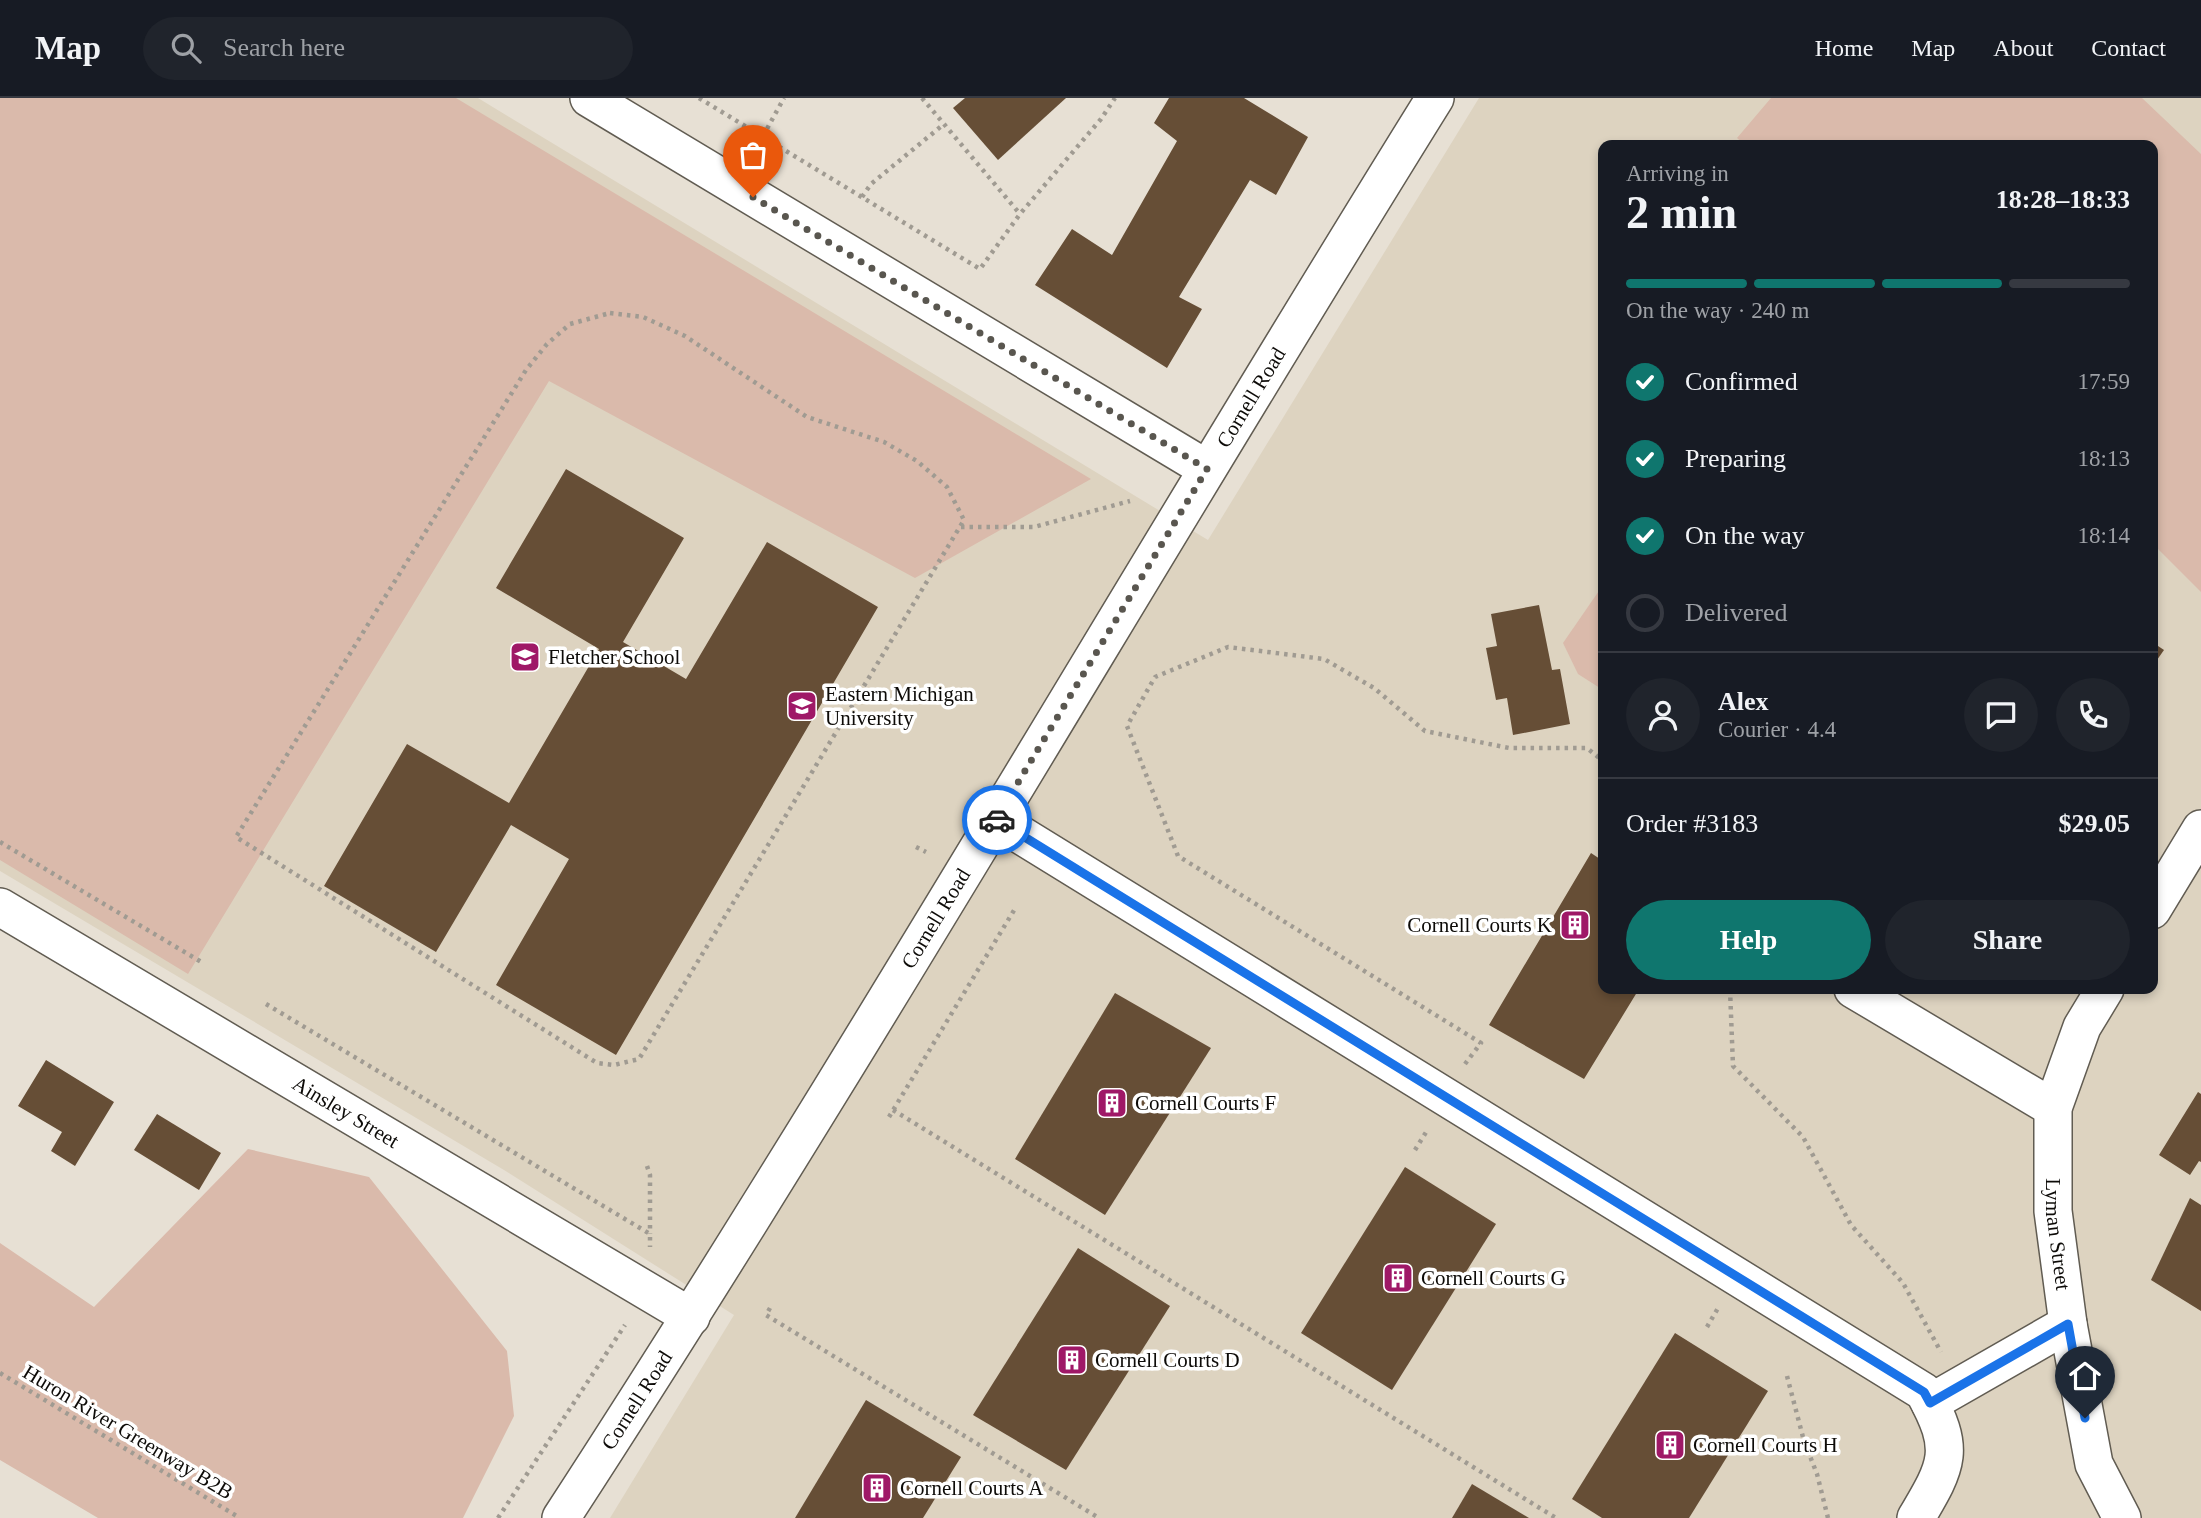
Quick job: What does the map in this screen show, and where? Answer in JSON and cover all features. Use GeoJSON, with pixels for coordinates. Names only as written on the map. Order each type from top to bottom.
{"type":"FeatureCollection","features":[{"type":"Feature","properties":{"kind":"street"},"geometry":{"type":"LineString","coordinates":[[589,98],[1207,469]]}},
{"type":"Feature","properties":{"kind":"street","name":"Cornell Road"},"geometry":{"type":"LineString","coordinates":[[561,1518],[691,1317],[841,1076],[1207,469],[1435,98]]}},
{"type":"Feature","properties":{"kind":"street"},"geometry":{"type":"LineString","coordinates":[[996,819],[1924,1392],[1943,1433],[1945,1462],[1916,1518]]}},
{"type":"Feature","properties":{"kind":"street"},"geometry":{"type":"LineString","coordinates":[[2158,900],[2201,829]]}},
{"type":"Feature","properties":{"kind":"street","name":"Ainsley Street"},"geometry":{"type":"LineString","coordinates":[[0,907],[691,1317]]}},
{"type":"Feature","properties":{"kind":"street"},"geometry":{"type":"LineString","coordinates":[[1861,994],[2053,1108]]}},
{"type":"Feature","properties":{"kind":"street","name":"Lyman Street"},"geometry":{"type":"LineString","coordinates":[[2102,994],[2082,1027],[2053,1108],[2053,1211],[2068,1324],[2094,1464],[2122,1518]]}},
{"type":"Feature","properties":{"kind":"street"},"geometry":{"type":"LineString","coordinates":[[1930,1403],[2068,1324]]}},
{"type":"Feature","properties":{"kind":"path"},"geometry":{"type":"LineString","coordinates":[[699,98],[980,268],[1020,214],[1101,119],[1115,98]]}},
{"type":"Feature","properties":{"kind":"path"},"geometry":{"type":"LineString","coordinates":[[763,136],[784,98]]}},
{"type":"Feature","properties":{"kind":"path"},"geometry":{"type":"LineString","coordinates":[[922,98],[1020,214]]}},
{"type":"Feature","properties":{"kind":"path"},"geometry":{"type":"LineString","coordinates":[[862,197],[871,184],[944,124]]}},
{"type":"Feature","properties":{"kind":"path"},"geometry":{"type":"LineString","coordinates":[[610,313],[643,317],[685,336],[807,417],[884,442],[918,461],[947,487],[964,520],[960,527],[639,1059],[614,1065],[597,1063],[236,837],[526,370],[547,344],[570,324],[610,313]]}},
{"type":"Feature","properties":{"kind":"path"},"geometry":{"type":"LineString","coordinates":[[960,527],[1034,527],[1130,501]]}},
{"type":"Feature","properties":{"kind":"path"},"geometry":{"type":"LineString","coordinates":[[1460,1071],[1481,1043],[1178,856],[1127,726],[1155,677],[1228,647],[1324,659],[1374,688],[1425,732],[1509,748],[1587,748],[1598,757]]}},
{"type":"Feature","properties":{"kind":"path"},"geometry":{"type":"LineString","coordinates":[[0,842],[203,963]]}},
{"type":"Feature","properties":{"kind":"path"},"geometry":{"type":"LineString","coordinates":[[916,847],[926,852]]}},
{"type":"Feature","properties":{"kind":"path"},"geometry":{"type":"LineString","coordinates":[[889,1117],[1016,907]]}},
{"type":"Feature","properties":{"kind":"path"},"geometry":{"type":"LineString","coordinates":[[1730,994],[1733,1066],[1803,1137],[1851,1225],[1903,1283],[1943,1356]]}},
{"type":"Feature","properties":{"kind":"path"},"geometry":{"type":"LineString","coordinates":[[265,1004],[650,1234]]}},
{"type":"Feature","properties":{"kind":"path"},"geometry":{"type":"LineString","coordinates":[[893,1110],[1556,1518]]}},
{"type":"Feature","properties":{"kind":"path"},"geometry":{"type":"LineString","coordinates":[[1415,1150],[1432,1122]]}},
{"type":"Feature","properties":{"kind":"path"},"geometry":{"type":"LineString","coordinates":[[647,1166],[650,1175],[650,1255]]}},
{"type":"Feature","properties":{"kind":"path"},"geometry":{"type":"LineString","coordinates":[[1707,1327],[1722,1301]]}},
{"type":"Feature","properties":{"kind":"path"},"geometry":{"type":"LineString","coordinates":[[770,1308],[766,1315],[1099,1518]]}},
{"type":"Feature","properties":{"kind":"path"},"geometry":{"type":"LineString","coordinates":[[498,1518],[625,1325]]}},
{"type":"Feature","properties":{"kind":"path","name":"Huron River Greenway B2B"},"geometry":{"type":"LineString","coordinates":[[0,1373],[240,1518]]}},
{"type":"Feature","properties":{"kind":"path"},"geometry":{"type":"LineString","coordinates":[[1787,1376],[1828,1518]]}},
{"type":"Feature","properties":{"kind":"shaded area","name":"Eastern Michigan University"},"geometry":{"type":"Polygon","coordinates":[[[0,98],[478,98],[1208,540],[1479,98],[2201,98],[2201,1518],[610,1518],[734,1315],[504,1170],[0,871],[0,98]]]}},
{"type":"Feature","properties":{"kind":"shaded area"},"geometry":{"type":"Polygon","coordinates":[[[0,98],[456,98],[1091,479],[915,578],[549,381],[188,974],[0,860],[0,98]]]}},
{"type":"Feature","properties":{"kind":"shaded area"},"geometry":{"type":"Polygon","coordinates":[[[1771,98],[2142,98],[2201,154],[2201,592],[2158,549],[2158,140],[1737,138],[1771,98]]]}},
{"type":"Feature","properties":{"kind":"shaded area"},"geometry":{"type":"Polygon","coordinates":[[[1598,592],[1598,687],[1578,674],[1563,643],[1598,592]]]}},
{"type":"Feature","properties":{"kind":"shaded area"},"geometry":{"type":"Polygon","coordinates":[[[248,1149],[369,1177],[507,1351],[514,1416],[463,1518],[98,1518],[0,1460],[0,1243],[94,1307],[248,1149]]]}},
{"type":"Feature","properties":{"kind":"building"},"geometry":{"type":"Polygon","coordinates":[[[965,98],[1066,98],[998,160],[953,108],[965,98]]]}},
{"type":"Feature","properties":{"kind":"building"},"geometry":{"type":"Polygon","coordinates":[[[1169,98],[1244,98],[1308,137],[1276,195],[1250,180],[1179,297],[1202,309],[1167,368],[1035,285],[1072,229],[1112,255],[1177,141],[1154,123],[1169,98]]]}},
{"type":"Feature","properties":{"kind":"building"},"geometry":{"type":"Polygon","coordinates":[[[566,469],[684,538],[623,642],[686,679],[767,542],[878,607],[616,1055],[496,985],[569,859],[511,825],[436,952],[324,886],[407,744],[509,803],[599,649],[496,588],[566,469]]]}},
{"type":"Feature","properties":{"kind":"building"},"geometry":{"type":"Polygon","coordinates":[[[1539,605],[1552,670],[1560,669],[1570,724],[1513,735],[1507,698],[1496,700],[1486,648],[1497,646],[1491,614],[1539,605]]]}},
{"type":"Feature","properties":{"kind":"building"},"geometry":{"type":"Polygon","coordinates":[[[2158,646],[2164,650],[2158,658],[2158,646]]]}},
{"type":"Feature","properties":{"kind":"building","name":"Cornell Courts K"},"geometry":{"type":"Polygon","coordinates":[[[1591,853],[1598,858],[1598,994],[1636,994],[1584,1079],[1489,1025],[1591,853]]]}},
{"type":"Feature","properties":{"kind":"building","name":"Cornell Courts F"},"geometry":{"type":"Polygon","coordinates":[[[1115,993],[1211,1048],[1105,1215],[1015,1159],[1115,993]]]}},
{"type":"Feature","properties":{"kind":"building"},"geometry":{"type":"Polygon","coordinates":[[[46,1060],[114,1102],[75,1166],[51,1151],[62,1132],[18,1106],[46,1060]]]}},
{"type":"Feature","properties":{"kind":"building"},"geometry":{"type":"Polygon","coordinates":[[[2198,1092],[2201,1094],[2201,1162],[2199,1161],[2190,1175],[2159,1155],[2198,1092]]]}},
{"type":"Feature","properties":{"kind":"building"},"geometry":{"type":"Polygon","coordinates":[[[157,1114],[221,1153],[199,1190],[134,1150],[157,1114]]]}},
{"type":"Feature","properties":{"kind":"building","name":"Cornell Courts G"},"geometry":{"type":"Polygon","coordinates":[[[1405,1167],[1496,1224],[1392,1390],[1301,1333],[1405,1167]]]}},
{"type":"Feature","properties":{"kind":"building"},"geometry":{"type":"Polygon","coordinates":[[[2190,1198],[2201,1205],[2201,1311],[2151,1280],[2190,1198]]]}},
{"type":"Feature","properties":{"kind":"building","name":"Cornell Courts D"},"geometry":{"type":"Polygon","coordinates":[[[1078,1248],[1170,1306],[1066,1470],[973,1415],[1078,1248]]]}},
{"type":"Feature","properties":{"kind":"building","name":"Cornell Courts H"},"geometry":{"type":"Polygon","coordinates":[[[1675,1333],[1768,1391],[1689,1518],[1602,1518],[1572,1499],[1675,1333]]]}},
{"type":"Feature","properties":{"kind":"building","name":"Cornell Courts A"},"geometry":{"type":"Polygon","coordinates":[[[866,1400],[961,1457],[923,1518],[795,1518],[866,1400]]]}},
{"type":"Feature","properties":{"kind":"building"},"geometry":{"type":"Polygon","coordinates":[[[1472,1484],[1529,1518],[1452,1518],[1472,1484]]]}},
{"type":"Feature","properties":{"kind":"way so far"},"geometry":{"type":"LineString","coordinates":[[753,197],[1207,469],[997,820]]}},
{"type":"Feature","properties":{"kind":"place","name":"Fletcher School"},"geometry":{"type":"Point","coordinates":[525,657]}},
{"type":"Feature","properties":{"kind":"place","name":"Eastern Michigan University"},"geometry":{"type":"Point","coordinates":[802,706]}},
{"type":"Feature","properties":{"kind":"place","name":"Cornell Courts K"},"geometry":{"type":"Point","coordinates":[1575,925]}},
{"type":"Feature","properties":{"kind":"place","name":"Cornell Courts F"},"geometry":{"type":"Point","coordinates":[1112,1103]}},
{"type":"Feature","properties":{"kind":"place","name":"Cornell Courts G"},"geometry":{"type":"Point","coordinates":[1398,1278]}},
{"type":"Feature","properties":{"kind":"place","name":"Cornell Courts D"},"geometry":{"type":"Point","coordinates":[1072,1360]}},
{"type":"Feature","properties":{"kind":"place","name":"Cornell Courts H"},"geometry":{"type":"Point","coordinates":[1670,1445]}},
{"type":"Feature","properties":{"kind":"place","name":"Cornell Courts A"},"geometry":{"type":"Point","coordinates":[877,1488]}},
{"type":"Feature","properties":{"kind":"route"},"geometry":{"type":"LineString","coordinates":[[997,820],[1735,1278],[1924,1392],[1930,1403],[2068,1324],[2085,1418]]}}]}
